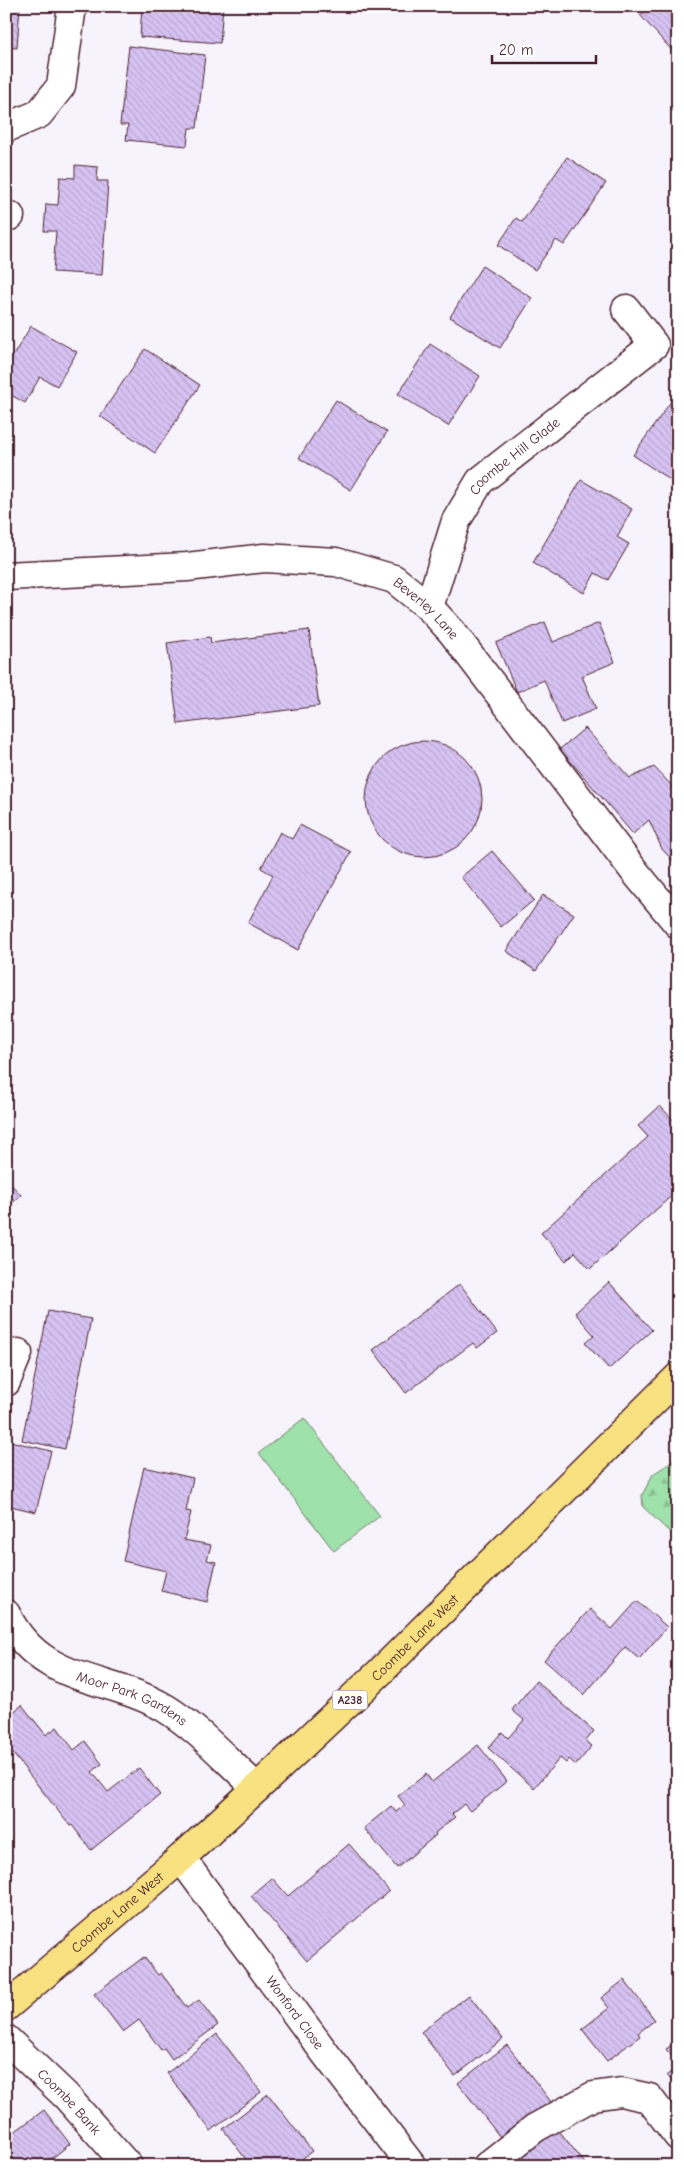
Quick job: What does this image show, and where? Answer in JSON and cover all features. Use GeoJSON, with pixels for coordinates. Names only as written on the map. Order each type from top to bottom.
{"type":"FeatureCollection","features":[{"type":"Feature","properties":{"kind":"main road","name":"Coombe Lane West"},"geometry":{"type":"LineString","coordinates":[[6,2007],[181,1858],[380,1673],[678,1377]]}},
{"type":"Feature","properties":{"kind":"street"},"geometry":{"type":"LineString","coordinates":[[6,128],[39,114],[61,86],[72,6]]}},
{"type":"Feature","properties":{"kind":"street","name":"Coombe Hill Glade"},"geometry":{"type":"LineString","coordinates":[[429,607],[456,521],[480,481],[654,345],[626,309]]}},
{"type":"Feature","properties":{"kind":"street","name":"Beverley Lane"},"geometry":{"type":"LineString","coordinates":[[6,576],[187,567],[264,558],[336,562],[394,579],[429,607],[452,632],[678,924]]}},
{"type":"Feature","properties":{"kind":"street"},"geometry":{"type":"LineString","coordinates":[[6,1382],[18,1353]]}},
{"type":"Feature","properties":{"kind":"street","name":"Moor Park Gardens"},"geometry":{"type":"LineString","coordinates":[[6,1614],[12,1626],[32,1650],[55,1667],[145,1697],[167,1710],[187,1724],[257,1788]]}},
{"type":"Feature","properties":{"kind":"street","name":"Wonford Close"},"geometry":{"type":"LineString","coordinates":[[181,1858],[325,2053],[412,2166]]}},
{"type":"Feature","properties":{"kind":"street","name":"Coombe Bank"},"geometry":{"type":"LineString","coordinates":[[6,2039],[66,2096],[128,2166]]}},
{"type":"Feature","properties":{"kind":"street"},"geometry":{"type":"LineString","coordinates":[[487,2166],[535,2128],[593,2096],[621,2092],[649,2098],[678,2136]]}},
{"type":"Feature","properties":{"kind":"green space"},"geometry":{"type":"Polygon","coordinates":[[[304,1418],[380,1516],[334,1551],[259,1453],[304,1418]]]}},
{"type":"Feature","properties":{"kind":"green space"},"geometry":{"type":"Polygon","coordinates":[[[678,1458],[678,1540],[643,1507],[642,1495],[653,1474],[678,1458]]]}},
{"type":"Feature","properties":{"kind":"building"},"geometry":{"type":"Polygon","coordinates":[[[6,6],[20,6],[17,48],[6,47],[6,6]]]}},
{"type":"Feature","properties":{"kind":"building"},"geometry":{"type":"Polygon","coordinates":[[[142,6],[223,6],[220,43],[140,37],[142,6]]]}},
{"type":"Feature","properties":{"kind":"building"},"geometry":{"type":"Polygon","coordinates":[[[650,6],[678,6],[678,57],[640,15],[650,6]]]}},
{"type":"Feature","properties":{"kind":"building"},"geometry":{"type":"Polygon","coordinates":[[[129,46],[205,55],[197,128],[189,128],[187,146],[126,140],[128,125],[120,125],[129,46]]]}},
{"type":"Feature","properties":{"kind":"building"},"geometry":{"type":"Polygon","coordinates":[[[567,157],[606,183],[564,245],[556,240],[535,270],[498,245],[516,218],[522,222],[567,157]]]}},
{"type":"Feature","properties":{"kind":"building"},"geometry":{"type":"Polygon","coordinates":[[[75,165],[98,167],[97,181],[108,181],[102,275],[53,272],[56,231],[44,231],[46,204],[58,205],[60,177],[75,178],[75,165]]]}},
{"type":"Feature","properties":{"kind":"building"},"geometry":{"type":"Polygon","coordinates":[[[482,266],[532,298],[500,348],[450,317],[482,266]]]}},
{"type":"Feature","properties":{"kind":"building"},"geometry":{"type":"Polygon","coordinates":[[[31,326],[77,352],[57,386],[40,377],[25,403],[6,392],[6,367],[31,326]]]}},
{"type":"Feature","properties":{"kind":"building"},"geometry":{"type":"Polygon","coordinates":[[[430,344],[480,376],[448,426],[398,394],[430,344]]]}},
{"type":"Feature","properties":{"kind":"building"},"geometry":{"type":"Polygon","coordinates":[[[145,349],[200,385],[155,453],[100,416],[145,349]]]}},
{"type":"Feature","properties":{"kind":"building"},"geometry":{"type":"Polygon","coordinates":[[[336,400],[387,432],[351,490],[299,458],[336,400]]]}},
{"type":"Feature","properties":{"kind":"building"},"geometry":{"type":"Polygon","coordinates":[[[672,400],[678,404],[678,469],[670,480],[633,455],[672,400]]]}},
{"type":"Feature","properties":{"kind":"building"},"geometry":{"type":"Polygon","coordinates":[[[581,480],[632,509],[617,537],[629,544],[608,580],[595,573],[584,593],[533,563],[581,480]]]}},
{"type":"Feature","properties":{"kind":"building"},"geometry":{"type":"Polygon","coordinates":[[[545,622],[553,642],[599,623],[615,662],[582,676],[596,709],[562,723],[544,680],[517,692],[496,643],[545,622]]]}},
{"type":"Feature","properties":{"kind":"building"},"geometry":{"type":"Polygon","coordinates":[[[309,630],[319,706],[178,724],[167,643],[210,637],[211,643],[309,630]]]}},
{"type":"Feature","properties":{"kind":"building"},"geometry":{"type":"Polygon","coordinates":[[[585,728],[630,778],[654,767],[671,785],[678,804],[678,866],[662,849],[649,820],[633,834],[560,749],[585,728]]]}},
{"type":"Feature","properties":{"kind":"building"},"geometry":{"type":"Polygon","coordinates":[[[424,741],[446,746],[465,758],[477,777],[482,799],[477,821],[465,840],[446,852],[424,857],[402,852],[383,840],[371,821],[366,799],[371,777],[383,758],[402,746],[424,741]]]}},
{"type":"Feature","properties":{"kind":"building"},"geometry":{"type":"Polygon","coordinates":[[[300,825],[351,852],[298,950],[248,923],[273,875],[261,868],[280,832],[292,839],[300,825]]]}},
{"type":"Feature","properties":{"kind":"building"},"geometry":{"type":"Polygon","coordinates":[[[492,851],[534,900],[501,927],[461,877],[492,851]]]}},
{"type":"Feature","properties":{"kind":"building"},"geometry":{"type":"Polygon","coordinates":[[[543,895],[574,914],[536,971],[506,951],[543,895]]]}},
{"type":"Feature","properties":{"kind":"building"},"geometry":{"type":"Polygon","coordinates":[[[660,1106],[678,1125],[678,1160],[673,1164],[678,1170],[678,1190],[590,1269],[575,1252],[566,1261],[541,1233],[648,1137],[638,1126],[660,1106]]]}},
{"type":"Feature","properties":{"kind":"building"},"geometry":{"type":"Polygon","coordinates":[[[6,1179],[21,1195],[6,1209],[6,1179]]]}},
{"type":"Feature","properties":{"kind":"building"},"geometry":{"type":"Polygon","coordinates":[[[609,1282],[652,1330],[609,1369],[585,1343],[594,1335],[575,1313],[609,1282]]]}},
{"type":"Feature","properties":{"kind":"building"},"geometry":{"type":"Polygon","coordinates":[[[460,1284],[497,1333],[477,1348],[473,1343],[406,1393],[373,1350],[460,1284]]]}},
{"type":"Feature","properties":{"kind":"building"},"geometry":{"type":"Polygon","coordinates":[[[48,1311],[91,1319],[65,1449],[22,1440],[48,1311]]]}},
{"type":"Feature","properties":{"kind":"building"},"geometry":{"type":"Polygon","coordinates":[[[10,1441],[51,1451],[36,1512],[6,1505],[6,1455],[10,1441]]]}},
{"type":"Feature","properties":{"kind":"building"},"geometry":{"type":"Polygon","coordinates":[[[144,1467],[193,1478],[186,1511],[191,1512],[184,1540],[211,1545],[207,1560],[216,1562],[207,1602],[161,1591],[166,1571],[123,1561],[144,1467]]]}},
{"type":"Feature","properties":{"kind":"building"},"geometry":{"type":"Polygon","coordinates":[[[637,1601],[667,1627],[639,1659],[625,1647],[584,1695],[544,1660],[590,1609],[612,1629],[637,1601]]]}},
{"type":"Feature","properties":{"kind":"building"},"geometry":{"type":"Polygon","coordinates":[[[536,1681],[594,1731],[586,1741],[592,1746],[576,1765],[569,1759],[566,1763],[560,1758],[534,1788],[488,1748],[502,1732],[508,1738],[524,1720],[512,1710],[536,1681]]]}},
{"type":"Feature","properties":{"kind":"building"},"geometry":{"type":"Polygon","coordinates":[[[22,1705],[46,1735],[57,1727],[74,1750],[85,1741],[102,1764],[92,1772],[108,1792],[139,1768],[160,1795],[91,1850],[6,1745],[6,1718],[22,1705]]]}},
{"type":"Feature","properties":{"kind":"building"},"geometry":{"type":"Polygon","coordinates":[[[478,1745],[507,1781],[470,1811],[464,1804],[452,1814],[455,1817],[397,1868],[364,1828],[391,1806],[396,1812],[405,1805],[398,1796],[426,1774],[432,1782],[478,1745]]]}},
{"type":"Feature","properties":{"kind":"building"},"geometry":{"type":"Polygon","coordinates":[[[349,1844],[389,1891],[307,1961],[251,1896],[272,1878],[288,1896],[349,1844]]]}},
{"type":"Feature","properties":{"kind":"building"},"geometry":{"type":"Polygon","coordinates":[[[144,1957],[158,1975],[161,1973],[187,2008],[199,2000],[218,2025],[172,2059],[164,2048],[161,2050],[139,2020],[123,2032],[94,1994],[144,1957]]]}},
{"type":"Feature","properties":{"kind":"building"},"geometry":{"type":"Polygon","coordinates":[[[624,1980],[655,2020],[638,2033],[640,2036],[607,2061],[582,2029],[609,2008],[601,1998],[624,1980]]]}},
{"type":"Feature","properties":{"kind":"building"},"geometry":{"type":"Polygon","coordinates":[[[469,1995],[503,2039],[455,2076],[421,2032],[469,1995]]]}},
{"type":"Feature","properties":{"kind":"building"},"geometry":{"type":"Polygon","coordinates":[[[217,2034],[261,2092],[211,2131],[167,2073],[217,2034]]]}},
{"type":"Feature","properties":{"kind":"building"},"geometry":{"type":"Polygon","coordinates":[[[678,2041],[678,2064],[666,2049],[678,2041]]]}},
{"type":"Feature","properties":{"kind":"building"},"geometry":{"type":"Polygon","coordinates":[[[507,2045],[552,2103],[503,2141],[458,2083],[507,2045]]]}},
{"type":"Feature","properties":{"kind":"building"},"geometry":{"type":"Polygon","coordinates":[[[678,2067],[678,2089],[667,2075],[678,2067]]]}},
{"type":"Feature","properties":{"kind":"building"},"geometry":{"type":"Polygon","coordinates":[[[268,2094],[312,2151],[293,2166],[251,2166],[223,2129],[268,2094]]]}},
{"type":"Feature","properties":{"kind":"building"},"geometry":{"type":"Polygon","coordinates":[[[44,2110],[70,2144],[42,2166],[6,2166],[6,2138],[44,2110]]]}},
{"type":"Feature","properties":{"kind":"building"},"geometry":{"type":"Polygon","coordinates":[[[556,2127],[587,2166],[530,2166],[521,2154],[556,2127]]]}}]}
